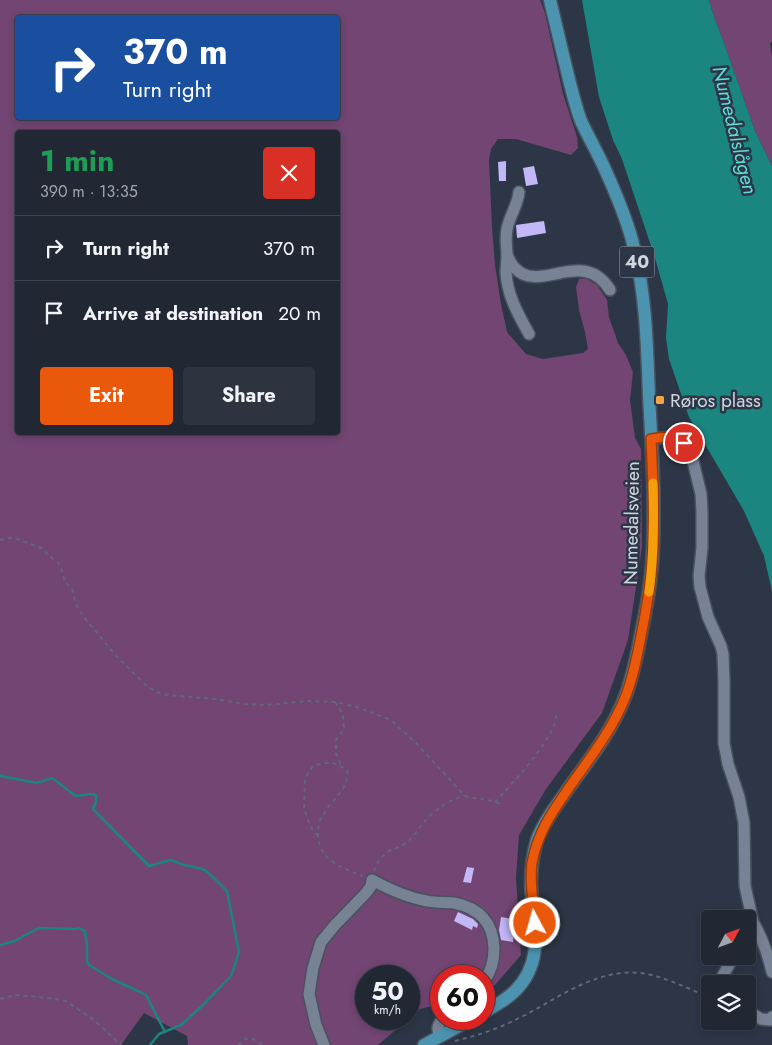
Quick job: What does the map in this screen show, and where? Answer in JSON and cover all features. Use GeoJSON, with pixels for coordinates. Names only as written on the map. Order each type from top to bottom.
{"type":"FeatureCollection","features":[{"type":"Feature","properties":{"kind":"main road","name":"Numedalsveien"},"geometry":{"type":"LineString","coordinates":[[495,1005],[517,989],[530,969],[536,933],[531,883],[532,864],[538,837],[553,810],[609,730],[625,698],[632,678],[647,606],[652,564],[651,439],[645,323],[638,262],[629,228],[618,200],[577,109],[550,0]]}},
{"type":"Feature","properties":{"kind":"main road"},"geometry":{"type":"LineString","coordinates":[[424,1045],[451,1030]]}},
{"type":"Feature","properties":{"kind":"street"},"geometry":{"type":"LineString","coordinates":[[519,192],[505,238],[507,254],[506,271],[507,284],[518,314],[529,334]]}},
{"type":"Feature","properties":{"kind":"street"},"geometry":{"type":"LineString","coordinates":[[507,254],[515,269],[521,274],[542,277],[569,271],[581,271],[598,277],[605,282],[610,290]]}},
{"type":"Feature","properties":{"kind":"street"},"geometry":{"type":"LineString","coordinates":[[651,439],[670,437],[681,440],[684,443],[693,461],[701,494],[702,548],[700,587],[708,617],[723,654],[724,744],[728,764],[739,797],[744,823],[745,886],[750,910]]}},
{"type":"Feature","properties":{"kind":"street"},"geometry":{"type":"LineString","coordinates":[[324,1045],[316,1025],[309,994],[313,968],[321,942],[334,925],[366,894],[372,880],[424,900],[466,906],[480,914],[489,925],[493,940],[494,954],[492,965]]}},
{"type":"Feature","properties":{"kind":"street"},"geometry":{"type":"LineString","coordinates":[[756,929],[772,972]]}},
{"type":"Feature","properties":{"kind":"street"},"geometry":{"type":"LineString","coordinates":[[756,1016],[761,1019],[770,1020],[772,1017]]}},
{"type":"Feature","properties":{"kind":"street"},"geometry":{"type":"LineString","coordinates":[[437,1030],[440,1036]]}},
{"type":"Feature","properties":{"kind":"path"},"geometry":{"type":"LineString","coordinates":[[0,540],[17,539],[41,548],[52,559],[56,560],[60,565],[65,582],[72,589],[76,604],[83,616],[148,687],[167,695],[215,699],[245,704],[265,705],[308,701],[335,702],[357,707],[391,720],[415,742],[466,796]]}},
{"type":"Feature","properties":{"kind":"path"},"geometry":{"type":"LineString","coordinates":[[335,702],[343,714],[344,729],[336,740],[336,754],[341,766]]}},
{"type":"Feature","properties":{"kind":"path"},"geometry":{"type":"LineString","coordinates":[[495,802],[535,755],[551,730],[556,719],[556,713]]}},
{"type":"Feature","properties":{"kind":"path"},"geometry":{"type":"LineString","coordinates":[[318,836],[310,826],[304,808],[305,778],[313,766],[328,762],[341,766],[348,772],[347,779],[339,796],[323,814],[318,824],[319,844],[322,852],[330,861],[372,880],[376,865],[382,856],[389,851],[400,848],[409,841],[426,821],[456,797],[466,796],[501,804]]}},
{"type":"Feature","properties":{"kind":"path"},"geometry":{"type":"LineString","coordinates":[[468,1038],[514,1021],[586,983],[614,974],[639,973],[701,994]]}},
{"type":"Feature","properties":{"kind":"path"},"geometry":{"type":"LineString","coordinates":[[0,999],[16,995],[66,1001],[94,1020],[121,1045]]}},
{"type":"Feature","properties":{"kind":"path"},"geometry":{"type":"LineString","coordinates":[[238,1045],[245,1039],[253,1039],[263,1045]]}},
{"type":"Feature","properties":{"kind":"shaded area"},"geometry":{"type":"Polygon","coordinates":[[[0,0],[540,0],[545,13],[563,94],[577,137],[578,148],[571,155],[516,139],[498,139],[491,149],[489,160],[492,227],[501,304],[507,332],[526,354],[543,359],[583,353],[588,349],[576,287],[579,279],[585,278],[597,285],[607,300],[609,317],[618,343],[626,355],[633,372],[630,400],[635,438],[641,449],[642,547],[628,640],[602,713],[546,789],[519,835],[516,878],[521,955],[495,985],[495,965],[430,965],[430,1007],[420,1009],[420,965],[355,965],[355,1030],[395,1030],[378,1045],[188,1045],[187,1036],[144,1013],[121,1045],[0,1045],[0,0]]]}},
{"type":"Feature","properties":{"kind":"shaded area"},"geometry":{"type":"Polygon","coordinates":[[[709,0],[772,0],[772,41],[770,44],[772,56],[772,166],[755,131],[709,0]]]}},
{"type":"Feature","properties":{"kind":"water","name":"Numedalslågen"},"geometry":{"type":"Polygon","coordinates":[[[582,0],[709,0],[755,131],[772,166],[772,591],[764,556],[744,511],[689,417],[669,359],[666,338],[668,304],[655,258],[622,159],[613,140],[599,97],[582,0]]]}},
{"type":"Feature","properties":{"kind":"building"},"geometry":{"type":"Polygon","coordinates":[[[506,161],[506,181],[499,181],[498,162],[506,161]]]}},
{"type":"Feature","properties":{"kind":"building"},"geometry":{"type":"Polygon","coordinates":[[[534,166],[538,184],[526,186],[523,168],[534,166]]]}},
{"type":"Feature","properties":{"kind":"building"},"geometry":{"type":"Polygon","coordinates":[[[544,221],[546,233],[517,238],[516,225],[544,221]]]}},
{"type":"Feature","properties":{"kind":"building"},"geometry":{"type":"Polygon","coordinates":[[[467,867],[474,868],[471,883],[463,882],[467,867]]]}},
{"type":"Feature","properties":{"kind":"building"},"geometry":{"type":"Polygon","coordinates":[[[458,912],[473,919],[478,924],[477,928],[473,926],[472,930],[454,921],[458,912]]]}},
{"type":"Feature","properties":{"kind":"building"},"geometry":{"type":"Polygon","coordinates":[[[501,917],[513,919],[511,931],[514,932],[513,942],[501,940],[499,930],[501,917]]]}},
{"type":"Feature","properties":{"kind":"waterway"},"geometry":{"type":"LineString","coordinates":[[0,775],[37,783],[52,778],[76,796],[96,795],[93,809],[149,866],[171,860],[205,870],[227,891],[239,952],[231,976],[181,1025],[159,1034],[150,1045]]}},
{"type":"Feature","properties":{"kind":"waterway"},"geometry":{"type":"LineString","coordinates":[[0,945],[15,941],[39,928],[79,928],[85,931],[87,961],[89,965],[112,979],[146,995],[165,1032]]}},
{"type":"Feature","properties":{"kind":"slow traffic"},"geometry":{"type":"LineString","coordinates":[[649,592],[653,538],[653,483]]}},
{"type":"Feature","properties":{"kind":"place","name":"Røros plass"},"geometry":{"type":"Point","coordinates":[660,400]}},
{"type":"Feature","properties":{"kind":"route"},"geometry":{"type":"LineString","coordinates":[[535,923],[531,883],[532,864],[538,837],[553,810],[615,719],[632,678],[647,606],[652,564],[651,439],[674,437],[684,443]]}}]}
